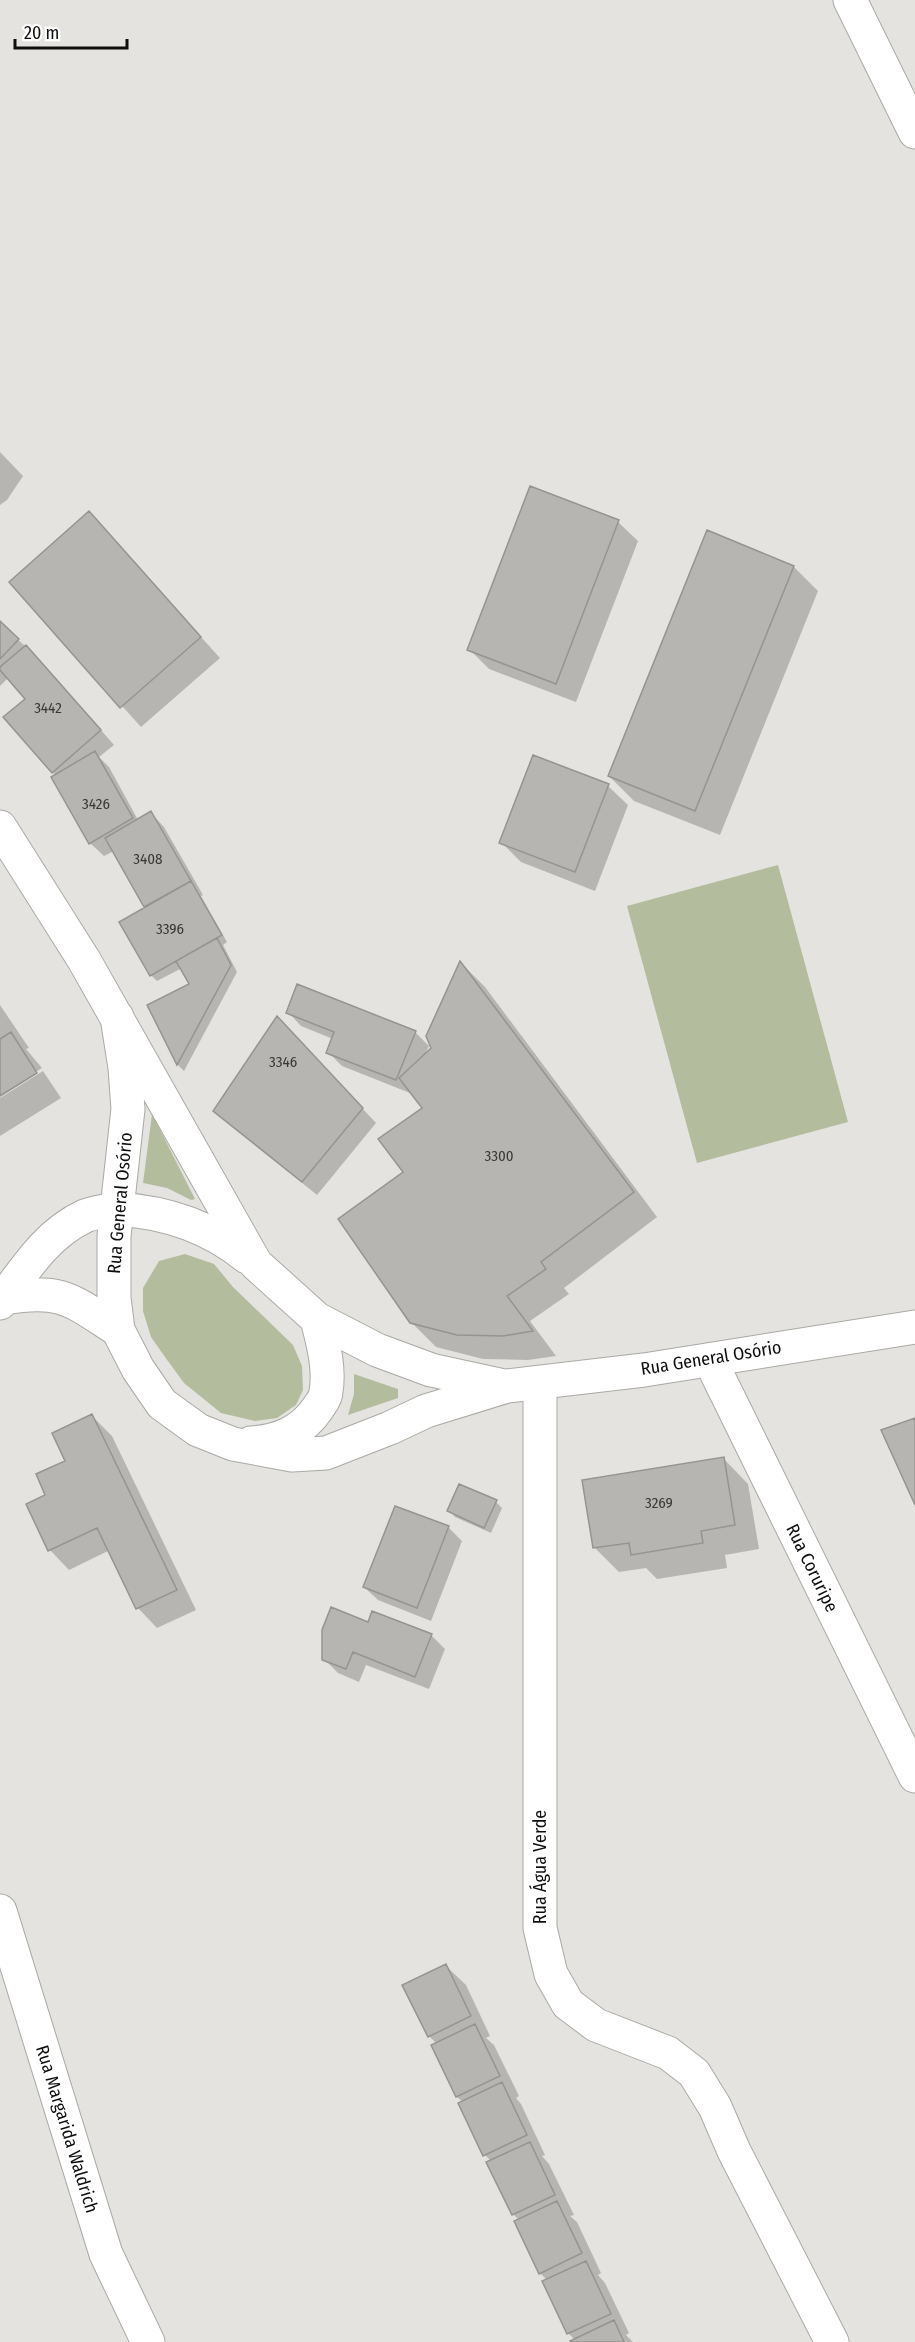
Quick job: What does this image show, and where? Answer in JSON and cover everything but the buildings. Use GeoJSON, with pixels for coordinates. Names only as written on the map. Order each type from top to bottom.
{"type":"FeatureCollection","features":[{"type":"Feature","properties":{"kind":"main road"},"geometry":{"type":"LineString","coordinates":[[850,0],[915,132]]}},
{"type":"Feature","properties":{"kind":"main road","name":"Rua General Osório"},"geometry":{"type":"LineString","coordinates":[[0,827],[84,960],[256,1264],[317,1319],[377,1350],[431,1370],[507,1386]]}},
{"type":"Feature","properties":{"kind":"main road","name":"Rua General Osório"},"geometry":{"type":"LineString","coordinates":[[117,1017],[125,1068],[128,1109],[118,1185],[113,1269],[118,1330],[138,1370],[162,1404],[198,1430],[233,1444],[292,1455],[326,1453],[390,1428],[426,1410],[507,1386],[540,1384],[710,1360],[915,1327]]}},
{"type":"Feature","properties":{"kind":"main road"},"geometry":{"type":"LineString","coordinates":[[2,1301],[34,1257],[56,1235],[86,1216],[117,1209],[146,1211],[188,1221],[232,1245],[256,1264]]}},
{"type":"Feature","properties":{"kind":"main road"},"geometry":{"type":"LineString","coordinates":[[113,1269],[138,1236],[168,1216]]}},
{"type":"Feature","properties":{"kind":"main road"},"geometry":{"type":"LineString","coordinates":[[2,1301],[50,1294],[71,1299],[118,1330]]}},
{"type":"Feature","properties":{"kind":"main road"},"geometry":{"type":"LineString","coordinates":[[233,1444],[267,1442],[291,1435],[311,1418],[327,1395],[327,1359],[317,1319]]}},
{"type":"Feature","properties":{"kind":"main road","name":"Rua Coruripe"},"geometry":{"type":"LineString","coordinates":[[710,1360],[915,1776]]}},
{"type":"Feature","properties":{"kind":"main road","name":"Rua Água Verde"},"geometry":{"type":"LineString","coordinates":[[540,1384],[540,1928],[551,1974],[568,2004],[596,2025],[668,2053],[694,2073],[715,2108],[734,2151],[832,2342]]}},
{"type":"Feature","properties":{"kind":"main road","name":"Rua Margarida Waldrich"},"geometry":{"type":"LineString","coordinates":[[0,1911],[106,2254],[148,2342]]}},
{"type":"Feature","properties":{"kind":"green space"},"geometry":{"type":"Polygon","coordinates":[[[778,865],[848,1122],[697,1163],[627,906],[778,865]]]}},
{"type":"Feature","properties":{"kind":"green space"},"geometry":{"type":"Polygon","coordinates":[[[152,1114],[195,1199],[191,1200],[167,1188],[143,1183],[152,1114]]]}},
{"type":"Feature","properties":{"kind":"green space"},"geometry":{"type":"Polygon","coordinates":[[[185,1254],[214,1264],[233,1287],[293,1345],[302,1366],[303,1390],[296,1405],[277,1418],[255,1421],[221,1413],[184,1383],[151,1337],[143,1311],[143,1288],[159,1261],[185,1254]]]}},
{"type":"Feature","properties":{"kind":"green space"},"geometry":{"type":"Polygon","coordinates":[[[354,1374],[398,1389],[398,1398],[348,1415],[354,1394],[354,1374]]]}}]}
